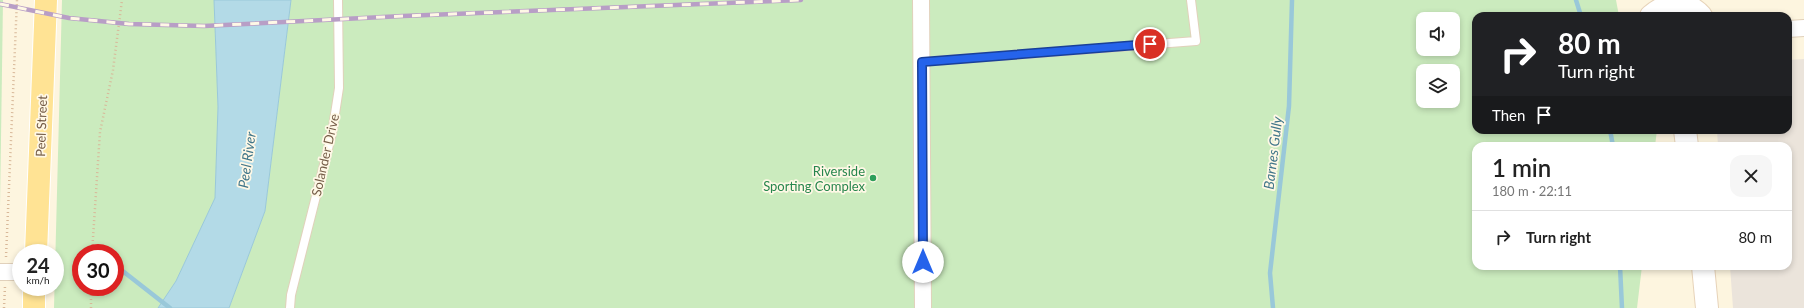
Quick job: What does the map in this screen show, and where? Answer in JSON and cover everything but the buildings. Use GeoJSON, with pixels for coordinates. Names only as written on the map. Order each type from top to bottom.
{"type":"FeatureCollection","features":[{"type":"Feature","properties":{"kind":"main road","name":"Peel Street"},"geometry":{"type":"LineString","coordinates":[[36,244],[46,0]]}},
{"type":"Feature","properties":{"kind":"main road"},"geometry":{"type":"LineString","coordinates":[[34,296],[34,308]]}},
{"type":"Feature","properties":{"kind":"street"},"geometry":{"type":"LineString","coordinates":[[921,0],[924,308]]}},
{"type":"Feature","properties":{"kind":"street"},"geometry":{"type":"LineString","coordinates":[[1645,0],[1645,12]]}},
{"type":"Feature","properties":{"kind":"street"},"geometry":{"type":"LineString","coordinates":[[1657,12],[1667,6],[1678,5],[1696,10]]}},
{"type":"Feature","properties":{"kind":"street"},"geometry":{"type":"LineString","coordinates":[[1792,29],[1804,28]]}},
{"type":"Feature","properties":{"kind":"street"},"geometry":{"type":"LineString","coordinates":[[1703,270],[1707,308]]}},
{"type":"Feature","properties":{"kind":"lane","name":"Solander Drive"},"geometry":{"type":"LineString","coordinates":[[290,308],[291,295],[332,133],[339,88],[338,0]]}},
{"type":"Feature","properties":{"kind":"lane"},"geometry":{"type":"LineString","coordinates":[[922,62],[1196,41],[1191,0]]}},
{"type":"Feature","properties":{"kind":"path"},"geometry":{"type":"LineString","coordinates":[[4,308],[9,272],[17,0]]}},
{"type":"Feature","properties":{"kind":"path"},"geometry":{"type":"LineString","coordinates":[[93,244],[100,132],[113,70],[122,0]]}},
{"type":"Feature","properties":{"kind":"path"},"geometry":{"type":"LineString","coordinates":[[91,296],[91,308]]}},
{"type":"Feature","properties":{"kind":"shaded area"},"geometry":{"type":"Polygon","coordinates":[[[1804,59],[1804,308],[1733,308],[1730,270],[1792,270],[1792,142],[1718,142],[1717,134],[1792,134],[1792,60],[1804,59]]]}},
{"type":"Feature","properties":{"kind":"green space"},"geometry":{"type":"Polygon","coordinates":[[[0,0],[3,0],[0,208],[0,0]]]}},
{"type":"Feature","properties":{"kind":"green space"},"geometry":{"type":"Polygon","coordinates":[[[62,0],[214,0],[218,107],[215,198],[176,281],[158,308],[54,308],[54,296],[64,296],[64,244],[56,244],[62,0]]]}},
{"type":"Feature","properties":{"kind":"green space","name":"Riverside Sporting Complex"},"geometry":{"type":"Polygon","coordinates":[[[291,0],[1616,0],[1618,12],[1472,12],[1472,134],[1656,134],[1656,142],[1472,142],[1472,270],[1642,270],[1637,308],[229,308],[265,211],[291,0]]]}},
{"type":"Feature","properties":{"kind":"water","name":"Peel River"},"geometry":{"type":"Polygon","coordinates":[[[214,0],[291,0],[265,211],[229,308],[158,308],[176,281],[215,198],[218,107],[214,0]]]}},
{"type":"Feature","properties":{"kind":"waterway","name":"Barnes Gully"},"geometry":{"type":"LineString","coordinates":[[1273,308],[1270,273],[1289,106],[1292,0]]}},
{"type":"Feature","properties":{"kind":"waterway"},"geometry":{"type":"LineString","coordinates":[[1576,0],[1580,12]]}},
{"type":"Feature","properties":{"kind":"waterway"},"geometry":{"type":"LineString","coordinates":[[1611,134],[1612,142]]}},
{"type":"Feature","properties":{"kind":"waterway"},"geometry":{"type":"LineString","coordinates":[[1620,270],[1622,308]]}},
{"type":"Feature","properties":{"kind":"waterway"},"geometry":{"type":"LineString","coordinates":[[124,272],[170,308]]}},
{"type":"Feature","properties":{"kind":"railway"},"geometry":{"type":"LineString","coordinates":[[0,4],[69,18],[129,24],[204,26],[403,16],[801,0]]}},
{"type":"Feature","properties":{"kind":"place","name":"Riverside Sporting Complex"},"geometry":{"type":"Point","coordinates":[873,178]}},
{"type":"Feature","properties":{"kind":"route"},"geometry":{"type":"LineString","coordinates":[[923,262],[922,62],[1150,44]]}}]}
